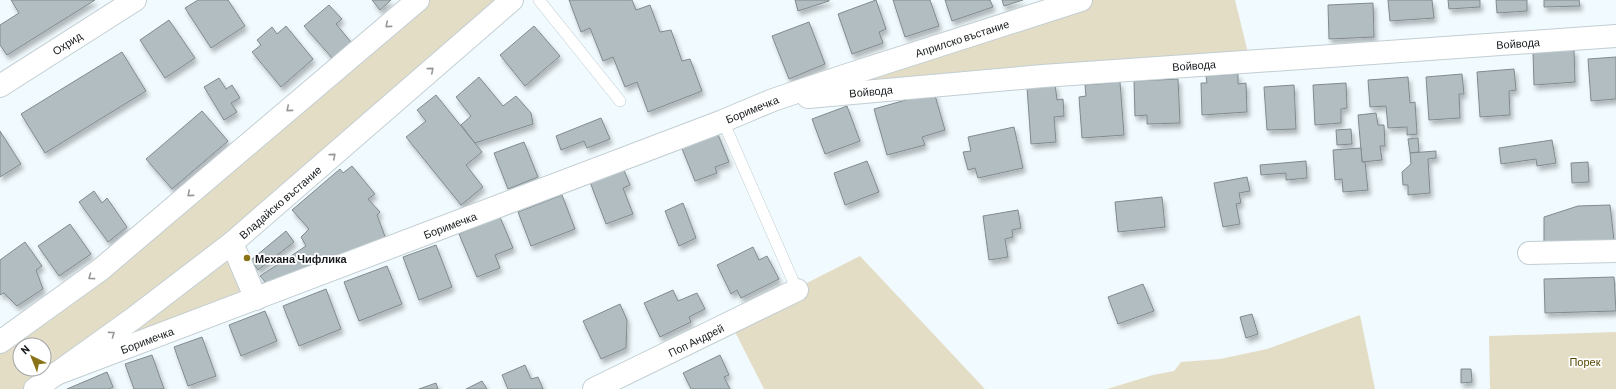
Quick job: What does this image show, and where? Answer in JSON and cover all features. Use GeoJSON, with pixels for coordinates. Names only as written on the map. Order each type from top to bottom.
{"type":"FeatureCollection","features":[{"type":"Feature","properties":{"kind":"street","name":"Охрид"},"geometry":{"type":"LineString","coordinates":[[0,86],[134,0]]}},
{"type":"Feature","properties":{"kind":"street"},"geometry":{"type":"LineString","coordinates":[[2,337],[100,270],[418,0]]}},
{"type":"Feature","properties":{"kind":"street","name":"Владайско въстание"},"geometry":{"type":"LineString","coordinates":[[35,389],[134,318],[232,243],[512,0]]}},
{"type":"Feature","properties":{"kind":"street","name":"Априлско въстание"},"geometry":{"type":"LineString","coordinates":[[844,76],[1081,0]]}},
{"type":"Feature","properties":{"kind":"street","name":"Войвода"},"geometry":{"type":"LineString","coordinates":[[773,100],[1051,75],[1616,36]]}},
{"type":"Feature","properties":{"kind":"street","name":"Боримечка"},"geometry":{"type":"LineString","coordinates":[[56,374],[723,121],[773,100],[844,76]]}},
{"type":"Feature","properties":{"kind":"street"},"geometry":{"type":"LineString","coordinates":[[232,243],[256,299]]}},
{"type":"Feature","properties":{"kind":"street"},"geometry":{"type":"LineString","coordinates":[[1529,253],[1616,251]]}},
{"type":"Feature","properties":{"kind":"street","name":"Поп Андрей"},"geometry":{"type":"LineString","coordinates":[[594,389],[797,290]]}},
{"type":"Feature","properties":{"kind":"lane"},"geometry":{"type":"LineString","coordinates":[[539,0],[620,101]]}},
{"type":"Feature","properties":{"kind":"lane"},"geometry":{"type":"LineString","coordinates":[[723,121],[797,290]]}},
{"type":"Feature","properties":{"kind":"green space"},"geometry":{"type":"Polygon","coordinates":[[[418,0],[512,0],[233,243],[256,299],[34,389],[0,389],[0,343],[418,0]]]}},
{"type":"Feature","properties":{"kind":"green space"},"geometry":{"type":"Polygon","coordinates":[[[1081,0],[1235,0],[1250,61],[888,90],[844,76],[1081,0]]]}},
{"type":"Feature","properties":{"kind":"green space"},"geometry":{"type":"Polygon","coordinates":[[[860,256],[985,389],[764,389],[730,322],[860,256]]]}},
{"type":"Feature","properties":{"kind":"green space"},"geometry":{"type":"Polygon","coordinates":[[[1360,315],[1375,389],[1107,389],[1153,375],[1174,371],[1181,362],[1220,359],[1267,349],[1360,315]]]}},
{"type":"Feature","properties":{"kind":"green space","name":"Порек"},"geometry":{"type":"Polygon","coordinates":[[[1616,332],[1616,389],[1490,389],[1489,336],[1616,332]]]}},
{"type":"Feature","properties":{"kind":"building"},"geometry":{"type":"Polygon","coordinates":[[[11,0],[95,0],[7,55],[0,45],[0,25],[19,13],[11,0]]]}},
{"type":"Feature","properties":{"kind":"building"},"geometry":{"type":"Polygon","coordinates":[[[198,0],[228,0],[245,26],[211,48],[185,8],[198,0]]]}},
{"type":"Feature","properties":{"kind":"building"},"geometry":{"type":"Polygon","coordinates":[[[372,0],[391,0],[380,10],[372,0]]]}},
{"type":"Feature","properties":{"kind":"building"},"geometry":{"type":"Polygon","coordinates":[[[569,0],[632,0],[636,10],[650,5],[660,32],[671,30],[682,61],[690,59],[702,91],[648,112],[637,82],[625,87],[613,57],[603,61],[590,28],[581,32],[569,0]]]}},
{"type":"Feature","properties":{"kind":"building"},"geometry":{"type":"Polygon","coordinates":[[[795,0],[829,0],[829,1],[798,11],[795,0]]]}},
{"type":"Feature","properties":{"kind":"building"},"geometry":{"type":"Polygon","coordinates":[[[876,0],[886,29],[879,32],[883,43],[852,54],[838,14],[876,0]]]}},
{"type":"Feature","properties":{"kind":"building"},"geometry":{"type":"Polygon","coordinates":[[[893,0],[930,0],[939,26],[905,37],[893,0]]]}},
{"type":"Feature","properties":{"kind":"building"},"geometry":{"type":"Polygon","coordinates":[[[945,0],[990,0],[993,7],[952,21],[945,0]]]}},
{"type":"Feature","properties":{"kind":"building"},"geometry":{"type":"Polygon","coordinates":[[[1002,0],[1023,0],[1004,6],[1002,0]]]}},
{"type":"Feature","properties":{"kind":"building"},"geometry":{"type":"Polygon","coordinates":[[[1388,0],[1432,0],[1434,18],[1390,21],[1388,0]]]}},
{"type":"Feature","properties":{"kind":"building"},"geometry":{"type":"Polygon","coordinates":[[[1448,0],[1480,0],[1480,7],[1449,9],[1448,0]]]}},
{"type":"Feature","properties":{"kind":"building"},"geometry":{"type":"Polygon","coordinates":[[[1496,0],[1527,0],[1527,11],[1497,13],[1496,0]]]}},
{"type":"Feature","properties":{"kind":"building"},"geometry":{"type":"Polygon","coordinates":[[[1544,0],[1579,0],[1580,6],[1544,7],[1544,0]]]}},
{"type":"Feature","properties":{"kind":"building"},"geometry":{"type":"Polygon","coordinates":[[[1373,3],[1374,37],[1329,39],[1328,5],[1373,3]]]}},
{"type":"Feature","properties":{"kind":"building"},"geometry":{"type":"Polygon","coordinates":[[[329,5],[342,19],[336,24],[351,42],[333,59],[304,26],[329,5]]]}},
{"type":"Feature","properties":{"kind":"building"},"geometry":{"type":"Polygon","coordinates":[[[169,20],[195,58],[165,78],[140,40],[169,20]]]}},
{"type":"Feature","properties":{"kind":"building"},"geometry":{"type":"Polygon","coordinates":[[[809,22],[825,64],[789,79],[772,36],[809,22]]]}},
{"type":"Feature","properties":{"kind":"building"},"geometry":{"type":"Polygon","coordinates":[[[286,26],[313,59],[281,87],[252,52],[261,45],[257,40],[272,27],[277,34],[286,26]]]}},
{"type":"Feature","properties":{"kind":"building"},"geometry":{"type":"Polygon","coordinates":[[[534,26],[560,56],[525,86],[500,55],[534,26]]]}},
{"type":"Feature","properties":{"kind":"building"},"geometry":{"type":"Polygon","coordinates":[[[1574,50],[1575,82],[1534,85],[1533,52],[1574,50]]]}},
{"type":"Feature","properties":{"kind":"building"},"geometry":{"type":"Polygon","coordinates":[[[122,52],[146,91],[45,153],[21,114],[122,52]]]}},
{"type":"Feature","properties":{"kind":"building"},"geometry":{"type":"Polygon","coordinates":[[[1616,57],[1616,99],[1591,101],[1588,59],[1616,57]]]}},
{"type":"Feature","properties":{"kind":"building"},"geometry":{"type":"Polygon","coordinates":[[[1514,69],[1516,90],[1509,91],[1510,115],[1480,117],[1477,72],[1514,69]]]}},
{"type":"Feature","properties":{"kind":"building"},"geometry":{"type":"Polygon","coordinates":[[[1238,74],[1238,84],[1246,83],[1247,112],[1202,115],[1201,83],[1207,83],[1206,76],[1238,74]]]}},
{"type":"Feature","properties":{"kind":"building"},"geometry":{"type":"Polygon","coordinates":[[[1462,74],[1464,94],[1459,94],[1460,118],[1429,120],[1426,77],[1462,74]]]}},
{"type":"Feature","properties":{"kind":"building"},"geometry":{"type":"Polygon","coordinates":[[[479,77],[503,106],[516,96],[531,113],[533,124],[475,143],[461,125],[471,116],[456,97],[479,77]]]}},
{"type":"Feature","properties":{"kind":"building"},"geometry":{"type":"Polygon","coordinates":[[[1408,77],[1410,103],[1415,102],[1417,134],[1407,135],[1407,127],[1388,128],[1386,106],[1370,107],[1368,80],[1408,77]]]}},
{"type":"Feature","properties":{"kind":"building"},"geometry":{"type":"Polygon","coordinates":[[[219,78],[226,89],[232,85],[240,98],[231,103],[237,112],[224,120],[204,87],[219,78]]]}},
{"type":"Feature","properties":{"kind":"building"},"geometry":{"type":"Polygon","coordinates":[[[1178,79],[1180,123],[1147,124],[1147,115],[1135,116],[1134,81],[1178,79]]]}},
{"type":"Feature","properties":{"kind":"building"},"geometry":{"type":"Polygon","coordinates":[[[1120,82],[1124,135],[1082,138],[1079,97],[1086,96],[1085,85],[1120,82]]]}},
{"type":"Feature","properties":{"kind":"building"},"geometry":{"type":"Polygon","coordinates":[[[1346,83],[1347,108],[1341,109],[1341,123],[1315,125],[1313,85],[1346,83]]]}},
{"type":"Feature","properties":{"kind":"building"},"geometry":{"type":"Polygon","coordinates":[[[1055,84],[1057,100],[1063,99],[1064,116],[1054,117],[1056,142],[1031,144],[1027,87],[1055,84]]]}},
{"type":"Feature","properties":{"kind":"building"},"geometry":{"type":"Polygon","coordinates":[[[1294,85],[1296,129],[1267,130],[1264,87],[1294,85]]]}},
{"type":"Feature","properties":{"kind":"building"},"geometry":{"type":"Polygon","coordinates":[[[934,92],[945,130],[922,137],[925,145],[887,155],[874,109],[934,92]]]}},
{"type":"Feature","properties":{"kind":"building"},"geometry":{"type":"Polygon","coordinates":[[[436,95],[482,152],[466,165],[483,187],[461,205],[406,137],[426,121],[417,110],[436,95]]]}},
{"type":"Feature","properties":{"kind":"building"},"geometry":{"type":"Polygon","coordinates":[[[847,106],[860,141],[825,154],[812,119],[847,106]]]}},
{"type":"Feature","properties":{"kind":"building"},"geometry":{"type":"Polygon","coordinates":[[[202,111],[228,141],[172,189],[146,159],[202,111]]]}},
{"type":"Feature","properties":{"kind":"building"},"geometry":{"type":"Polygon","coordinates":[[[1376,113],[1378,125],[1384,125],[1385,146],[1380,146],[1382,160],[1362,162],[1358,115],[1376,113]]]}},
{"type":"Feature","properties":{"kind":"building"},"geometry":{"type":"Polygon","coordinates":[[[601,118],[610,139],[587,148],[584,141],[561,150],[556,136],[601,118]]]}},
{"type":"Feature","properties":{"kind":"building"},"geometry":{"type":"Polygon","coordinates":[[[1014,127],[1023,168],[978,178],[975,168],[968,170],[963,152],[971,151],[968,137],[1014,127]]]}},
{"type":"Feature","properties":{"kind":"building"},"geometry":{"type":"Polygon","coordinates":[[[1351,129],[1352,144],[1337,145],[1336,130],[1351,129]]]}},
{"type":"Feature","properties":{"kind":"building"},"geometry":{"type":"Polygon","coordinates":[[[0,131],[21,164],[0,177],[0,131]]]}},
{"type":"Feature","properties":{"kind":"building"},"geometry":{"type":"Polygon","coordinates":[[[717,132],[729,162],[715,167],[717,173],[695,181],[681,146],[717,132]]]}},
{"type":"Feature","properties":{"kind":"building"},"geometry":{"type":"Polygon","coordinates":[[[1418,138],[1419,152],[1410,153],[1408,139],[1418,138]]]}},
{"type":"Feature","properties":{"kind":"building"},"geometry":{"type":"Polygon","coordinates":[[[1552,140],[1556,163],[1537,166],[1536,159],[1501,164],[1499,148],[1552,140]]]}},
{"type":"Feature","properties":{"kind":"building"},"geometry":{"type":"Polygon","coordinates":[[[524,142],[538,177],[508,189],[494,153],[524,142]]]}},
{"type":"Feature","properties":{"kind":"building"},"geometry":{"type":"Polygon","coordinates":[[[1361,148],[1362,162],[1365,162],[1368,190],[1343,192],[1342,179],[1335,180],[1333,150],[1361,148]]]}},
{"type":"Feature","properties":{"kind":"building"},"geometry":{"type":"Polygon","coordinates":[[[1436,151],[1436,158],[1428,159],[1430,193],[1408,195],[1408,185],[1403,185],[1402,172],[1411,164],[1410,153],[1436,151]]]}},
{"type":"Feature","properties":{"kind":"building"},"geometry":{"type":"Polygon","coordinates":[[[867,161],[879,192],[845,205],[834,173],[867,161]]]}},
{"type":"Feature","properties":{"kind":"building"},"geometry":{"type":"Polygon","coordinates":[[[1306,161],[1307,178],[1286,180],[1286,173],[1261,175],[1260,165],[1306,161]]]}},
{"type":"Feature","properties":{"kind":"building"},"geometry":{"type":"Polygon","coordinates":[[[1588,162],[1589,182],[1572,183],[1571,163],[1588,162]]]}},
{"type":"Feature","properties":{"kind":"building"},"geometry":{"type":"Polygon","coordinates":[[[352,166],[375,194],[368,199],[380,212],[377,215],[386,239],[267,284],[260,276],[306,246],[301,237],[309,229],[292,210],[340,169],[343,173],[352,166]]]}},
{"type":"Feature","properties":{"kind":"building"},"geometry":{"type":"Polygon","coordinates":[[[624,170],[630,185],[623,188],[633,214],[606,224],[590,182],[624,170]]]}},
{"type":"Feature","properties":{"kind":"building"},"geometry":{"type":"Polygon","coordinates":[[[1247,177],[1250,191],[1239,193],[1241,203],[1236,204],[1240,224],[1223,227],[1214,183],[1247,177]]]}},
{"type":"Feature","properties":{"kind":"building"},"geometry":{"type":"Polygon","coordinates":[[[94,191],[102,203],[107,198],[127,227],[108,242],[79,202],[94,191]]]}},
{"type":"Feature","properties":{"kind":"building"},"geometry":{"type":"Polygon","coordinates":[[[562,195],[575,229],[531,246],[518,212],[562,195]]]}},
{"type":"Feature","properties":{"kind":"building"},"geometry":{"type":"Polygon","coordinates":[[[1162,197],[1165,227],[1118,232],[1115,202],[1162,197]]]}},
{"type":"Feature","properties":{"kind":"building"},"geometry":{"type":"Polygon","coordinates":[[[683,203],[696,238],[679,246],[665,211],[683,203]]]}},
{"type":"Feature","properties":{"kind":"building"},"geometry":{"type":"Polygon","coordinates":[[[1610,205],[1614,240],[1544,242],[1544,217],[1578,206],[1610,205]]]}},
{"type":"Feature","properties":{"kind":"building"},"geometry":{"type":"Polygon","coordinates":[[[1018,210],[1021,228],[1012,230],[1013,237],[1005,239],[1008,257],[989,260],[983,216],[1018,210]]]}},
{"type":"Feature","properties":{"kind":"building"},"geometry":{"type":"Polygon","coordinates":[[[500,217],[513,248],[495,255],[500,268],[477,277],[459,234],[500,217]]]}},
{"type":"Feature","properties":{"kind":"building"},"geometry":{"type":"Polygon","coordinates":[[[70,224],[91,254],[59,276],[38,246],[70,224]]]}},
{"type":"Feature","properties":{"kind":"building"},"geometry":{"type":"Polygon","coordinates":[[[286,231],[294,242],[258,270],[251,260],[286,231]]]}},
{"type":"Feature","properties":{"kind":"building"},"geometry":{"type":"Polygon","coordinates":[[[25,242],[42,266],[36,270],[43,289],[17,306],[4,293],[0,295],[0,260],[25,242]]]}},
{"type":"Feature","properties":{"kind":"building"},"geometry":{"type":"Polygon","coordinates":[[[436,245],[452,287],[419,300],[403,257],[436,245]]]}},
{"type":"Feature","properties":{"kind":"building"},"geometry":{"type":"Polygon","coordinates":[[[753,247],[759,260],[767,256],[779,279],[741,298],[737,290],[731,294],[717,265],[753,247]]]}},
{"type":"Feature","properties":{"kind":"building"},"geometry":{"type":"Polygon","coordinates":[[[387,266],[402,304],[359,321],[344,282],[387,266]]]}},
{"type":"Feature","properties":{"kind":"building"},"geometry":{"type":"Polygon","coordinates":[[[1614,277],[1616,311],[1545,313],[1544,279],[1614,277]]]}},
{"type":"Feature","properties":{"kind":"building"},"geometry":{"type":"Polygon","coordinates":[[[1143,284],[1154,311],[1118,324],[1108,297],[1143,284]]]}},
{"type":"Feature","properties":{"kind":"building"},"geometry":{"type":"Polygon","coordinates":[[[326,289],[341,329],[299,346],[283,306],[326,289]]]}},
{"type":"Feature","properties":{"kind":"building"},"geometry":{"type":"Polygon","coordinates":[[[673,290],[678,301],[697,293],[705,309],[689,317],[691,322],[660,337],[644,303],[673,290]]]}},
{"type":"Feature","properties":{"kind":"building"},"geometry":{"type":"Polygon","coordinates":[[[620,304],[627,320],[626,348],[601,359],[583,321],[620,304]]]}},
{"type":"Feature","properties":{"kind":"building"},"geometry":{"type":"Polygon","coordinates":[[[265,311],[277,341],[241,356],[229,325],[265,311]]]}},
{"type":"Feature","properties":{"kind":"building"},"geometry":{"type":"Polygon","coordinates":[[[1252,314],[1258,334],[1246,338],[1240,317],[1252,314]]]}},
{"type":"Feature","properties":{"kind":"building"},"geometry":{"type":"Polygon","coordinates":[[[202,337],[216,376],[188,386],[174,347],[202,337]]]}},
{"type":"Feature","properties":{"kind":"building"},"geometry":{"type":"Polygon","coordinates":[[[152,355],[164,389],[134,389],[125,364],[152,355]]]}},
{"type":"Feature","properties":{"kind":"building"},"geometry":{"type":"Polygon","coordinates":[[[720,355],[729,375],[724,377],[730,389],[691,389],[683,373],[720,355]]]}},
{"type":"Feature","properties":{"kind":"building"},"geometry":{"type":"Polygon","coordinates":[[[525,365],[531,379],[538,377],[543,389],[508,389],[502,375],[525,365]]]}},
{"type":"Feature","properties":{"kind":"building"},"geometry":{"type":"Polygon","coordinates":[[[1461,369],[1471,369],[1472,382],[1461,383],[1461,369]]]}},
{"type":"Feature","properties":{"kind":"building"},"geometry":{"type":"Polygon","coordinates":[[[107,372],[113,387],[109,389],[67,389],[107,372]]]}},
{"type":"Feature","properties":{"kind":"building"},"geometry":{"type":"Polygon","coordinates":[[[482,381],[487,389],[466,389],[482,381]]]}},
{"type":"Feature","properties":{"kind":"building"},"geometry":{"type":"Polygon","coordinates":[[[436,383],[438,389],[419,389],[436,383]]]}},
{"type":"Feature","properties":{"kind":"place","name":"Механа Чифлика"},"geometry":{"type":"Point","coordinates":[247,258]}}]}
